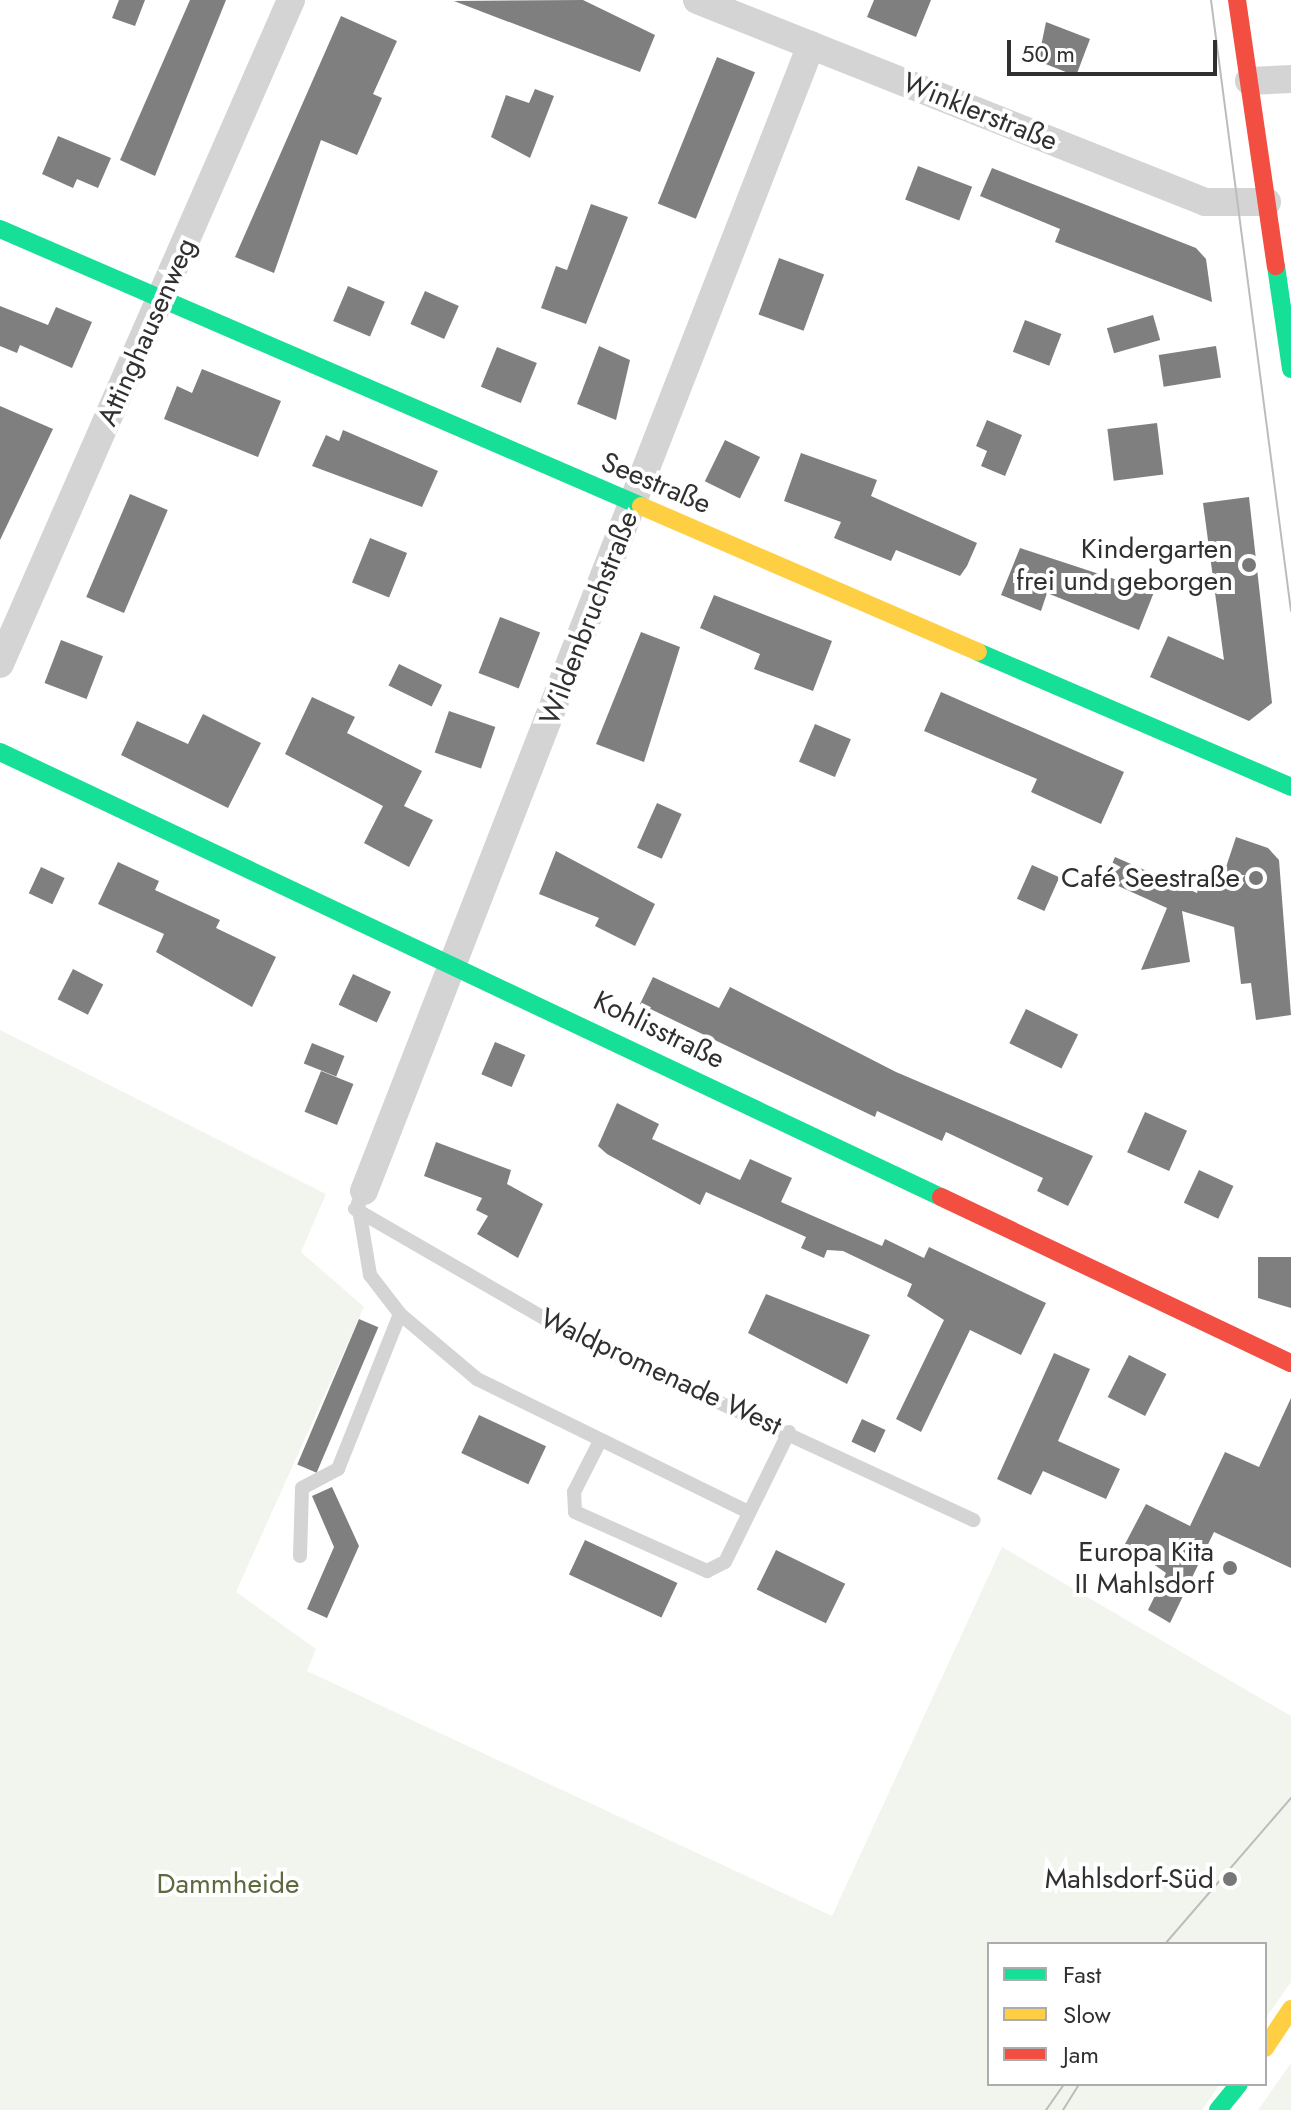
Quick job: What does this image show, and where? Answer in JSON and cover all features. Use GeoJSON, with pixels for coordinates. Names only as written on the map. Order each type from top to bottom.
{"type":"FeatureCollection","features":[{"type":"Feature","properties":{"kind":"street","name":"Attinghausenweg"},"geometry":{"type":"LineString","coordinates":[[0,664],[291,0]]}},
{"type":"Feature","properties":{"kind":"street","name":"Winklerstraße"},"geometry":{"type":"LineString","coordinates":[[697,0],[1205,202],[1267,202]]}},
{"type":"Feature","properties":{"kind":"street"},"geometry":{"type":"LineString","coordinates":[[1237,0],[1291,369]]}},
{"type":"Feature","properties":{"kind":"street","name":"Wildenbruchstraße"},"geometry":{"type":"LineString","coordinates":[[360,1200],[455,964],[811,45]]}},
{"type":"Feature","properties":{"kind":"street"},"geometry":{"type":"LineString","coordinates":[[1249,81],[1291,79]]}},
{"type":"Feature","properties":{"kind":"street","name":"Seestraße"},"geometry":{"type":"LineString","coordinates":[[0,229],[1291,787]]}},
{"type":"Feature","properties":{"kind":"street","name":"Kohlisstraße"},"geometry":{"type":"LineString","coordinates":[[0,752],[455,964],[1291,1363]]}},
{"type":"Feature","properties":{"kind":"street"},"geometry":{"type":"LineString","coordinates":[[1267,2045],[1291,2009]]}},
{"type":"Feature","properties":{"kind":"street"},"geometry":{"type":"LineString","coordinates":[[1218,2110],[1237,2086]]}},
{"type":"Feature","properties":{"kind":"lane"},"geometry":{"type":"LineString","coordinates":[[360,1200],[370,1275],[400,1314],[477,1379],[599,1443],[746,1511]]}},
{"type":"Feature","properties":{"kind":"lane","name":"Waldpromenade West"},"geometry":{"type":"LineString","coordinates":[[360,1200],[575,1336],[789,1432],[974,1520]]}},
{"type":"Feature","properties":{"kind":"lane"},"geometry":{"type":"LineString","coordinates":[[300,1556],[302,1488],[338,1469],[400,1314]]}},
{"type":"Feature","properties":{"kind":"lane"},"geometry":{"type":"LineString","coordinates":[[599,1443],[574,1492],[575,1512],[685,1567],[707,1571],[725,1562],[746,1511],[789,1432]]}},
{"type":"Feature","properties":{"kind":"green space","name":"Dammheide"},"geometry":{"type":"Polygon","coordinates":[[[0,1030],[326,1194],[301,1252],[364,1307],[236,1592],[316,1649],[307,1671],[832,1916],[1002,1547],[1291,1716],[1291,1982],[1267,2016],[1267,1942],[987,1942],[987,2086],[1219,2086],[1202,2110],[0,2110],[0,1030]]]}},
{"type":"Feature","properties":{"kind":"green space"},"geometry":{"type":"Polygon","coordinates":[[[1291,2063],[1291,2110],[1258,2110],[1291,2063]]]}},
{"type":"Feature","properties":{"kind":"building"},"geometry":{"type":"Polygon","coordinates":[[[119,0],[145,0],[135,26],[112,18],[119,0]]]}},
{"type":"Feature","properties":{"kind":"building"},"geometry":{"type":"Polygon","coordinates":[[[190,0],[226,0],[155,176],[120,160],[190,0]]]}},
{"type":"Feature","properties":{"kind":"building"},"geometry":{"type":"Polygon","coordinates":[[[583,0],[655,35],[640,72],[454,1],[583,0]]]}},
{"type":"Feature","properties":{"kind":"building"},"geometry":{"type":"Polygon","coordinates":[[[874,0],[931,0],[916,37],[867,17],[874,0]]]}},
{"type":"Feature","properties":{"kind":"building"},"geometry":{"type":"Polygon","coordinates":[[[341,16],[397,41],[373,94],[382,98],[357,155],[321,140],[274,273],[235,257],[341,16]]]}},
{"type":"Feature","properties":{"kind":"building"},"geometry":{"type":"Polygon","coordinates":[[[1046,22],[1090,39],[1076,76],[1038,61],[1046,22]]]}},
{"type":"Feature","properties":{"kind":"building"},"geometry":{"type":"Polygon","coordinates":[[[717,57],[755,72],[696,219],[658,203],[717,57]]]}},
{"type":"Feature","properties":{"kind":"building"},"geometry":{"type":"Polygon","coordinates":[[[535,89],[554,96],[530,158],[491,137],[506,95],[529,103],[535,89]]]}},
{"type":"Feature","properties":{"kind":"building"},"geometry":{"type":"Polygon","coordinates":[[[58,136],[111,158],[98,188],[77,179],[73,188],[42,174],[58,136]]]}},
{"type":"Feature","properties":{"kind":"building"},"geometry":{"type":"Polygon","coordinates":[[[918,166],[972,187],[959,220],[905,200],[918,166]]]}},
{"type":"Feature","properties":{"kind":"building"},"geometry":{"type":"Polygon","coordinates":[[[992,168],[1196,248],[1206,259],[1212,302],[1055,242],[1060,229],[980,196],[992,168]]]}},
{"type":"Feature","properties":{"kind":"building"},"geometry":{"type":"Polygon","coordinates":[[[591,204],[628,217],[586,324],[541,308],[556,266],[567,270],[591,204]]]}},
{"type":"Feature","properties":{"kind":"building"},"geometry":{"type":"Polygon","coordinates":[[[779,258],[824,274],[804,331],[758,314],[779,258]]]}},
{"type":"Feature","properties":{"kind":"building"},"geometry":{"type":"Polygon","coordinates":[[[348,286],[385,302],[370,337],[333,321],[348,286]]]}},
{"type":"Feature","properties":{"kind":"building"},"geometry":{"type":"Polygon","coordinates":[[[425,291],[459,306],[444,339],[410,324],[425,291]]]}},
{"type":"Feature","properties":{"kind":"building"},"geometry":{"type":"Polygon","coordinates":[[[0,306],[48,325],[56,307],[92,322],[72,368],[20,345],[17,353],[0,346],[0,306]]]}},
{"type":"Feature","properties":{"kind":"building"},"geometry":{"type":"Polygon","coordinates":[[[1153,315],[1160,340],[1114,353],[1107,328],[1153,315]]]}},
{"type":"Feature","properties":{"kind":"building"},"geometry":{"type":"Polygon","coordinates":[[[1025,320],[1061,334],[1049,366],[1013,352],[1025,320]]]}},
{"type":"Feature","properties":{"kind":"building"},"geometry":{"type":"Polygon","coordinates":[[[599,346],[630,360],[616,420],[577,404],[599,346]]]}},
{"type":"Feature","properties":{"kind":"building"},"geometry":{"type":"Polygon","coordinates":[[[1216,346],[1221,378],[1164,387],[1159,355],[1216,346]]]}},
{"type":"Feature","properties":{"kind":"building"},"geometry":{"type":"Polygon","coordinates":[[[497,347],[537,363],[521,403],[481,387],[497,347]]]}},
{"type":"Feature","properties":{"kind":"building"},"geometry":{"type":"Polygon","coordinates":[[[202,369],[281,401],[258,457],[164,419],[177,386],[192,393],[202,369]]]}},
{"type":"Feature","properties":{"kind":"building"},"geometry":{"type":"Polygon","coordinates":[[[0,406],[53,429],[0,540],[0,406]]]}},
{"type":"Feature","properties":{"kind":"building"},"geometry":{"type":"Polygon","coordinates":[[[987,420],[1022,435],[1005,476],[981,466],[987,451],[976,446],[987,420]]]}},
{"type":"Feature","properties":{"kind":"building"},"geometry":{"type":"Polygon","coordinates":[[[1157,423],[1163,475],[1114,481],[1107,429],[1157,423]]]}},
{"type":"Feature","properties":{"kind":"building"},"geometry":{"type":"Polygon","coordinates":[[[343,430],[438,471],[422,507],[312,466],[326,435],[339,441],[343,430]]]}},
{"type":"Feature","properties":{"kind":"building"},"geometry":{"type":"Polygon","coordinates":[[[725,440],[760,457],[740,498],[705,481],[725,440]]]}},
{"type":"Feature","properties":{"kind":"building"},"geometry":{"type":"Polygon","coordinates":[[[801,453],[877,480],[871,496],[977,543],[960,576],[896,550],[891,561],[834,538],[841,522],[784,501],[801,453]]]}},
{"type":"Feature","properties":{"kind":"building"},"geometry":{"type":"Polygon","coordinates":[[[130,494],[168,510],[124,613],[86,597],[130,494]]]}},
{"type":"Feature","properties":{"kind":"building"},"geometry":{"type":"Polygon","coordinates":[[[1249,497],[1272,703],[1249,721],[1150,677],[1168,636],[1224,660],[1203,503],[1249,497]]]}},
{"type":"Feature","properties":{"kind":"building"},"geometry":{"type":"Polygon","coordinates":[[[370,538],[407,553],[389,597],[352,583],[370,538]]]}},
{"type":"Feature","properties":{"kind":"building"},"geometry":{"type":"Polygon","coordinates":[[[1020,548],[1154,592],[1139,630],[1047,593],[1041,611],[1001,595],[1020,548]]]}},
{"type":"Feature","properties":{"kind":"building"},"geometry":{"type":"Polygon","coordinates":[[[714,595],[832,641],[813,691],[754,669],[760,654],[700,628],[714,595]]]}},
{"type":"Feature","properties":{"kind":"building"},"geometry":{"type":"Polygon","coordinates":[[[500,617],[540,632],[519,688],[478,673],[500,617]]]}},
{"type":"Feature","properties":{"kind":"building"},"geometry":{"type":"Polygon","coordinates":[[[641,632],[680,647],[644,762],[596,744],[641,632]]]}},
{"type":"Feature","properties":{"kind":"building"},"geometry":{"type":"Polygon","coordinates":[[[61,640],[103,656],[87,699],[45,683],[61,640]]]}},
{"type":"Feature","properties":{"kind":"building"},"geometry":{"type":"Polygon","coordinates":[[[399,664],[442,685],[432,707],[388,686],[399,664]]]}},
{"type":"Feature","properties":{"kind":"building"},"geometry":{"type":"Polygon","coordinates":[[[941,692],[1124,772],[1101,824],[1031,792],[1037,779],[924,731],[941,692]]]}},
{"type":"Feature","properties":{"kind":"building"},"geometry":{"type":"Polygon","coordinates":[[[312,697],[355,717],[347,733],[422,771],[404,806],[433,820],[409,867],[364,843],[383,806],[285,754],[312,697]]]}},
{"type":"Feature","properties":{"kind":"building"},"geometry":{"type":"Polygon","coordinates":[[[449,711],[495,727],[481,769],[435,753],[449,711]]]}},
{"type":"Feature","properties":{"kind":"building"},"geometry":{"type":"Polygon","coordinates":[[[203,714],[261,743],[228,808],[121,755],[137,721],[188,744],[203,714]]]}},
{"type":"Feature","properties":{"kind":"building"},"geometry":{"type":"Polygon","coordinates":[[[815,724],[851,739],[835,777],[799,762],[815,724]]]}},
{"type":"Feature","properties":{"kind":"building"},"geometry":{"type":"Polygon","coordinates":[[[657,803],[682,814],[662,859],[637,848],[657,803]]]}},
{"type":"Feature","properties":{"kind":"building"},"geometry":{"type":"Polygon","coordinates":[[[1236,837],[1268,848],[1279,860],[1291,1015],[1256,1020],[1251,983],[1241,984],[1234,927],[1182,911],[1190,962],[1141,970],[1167,908],[1105,880],[1115,857],[1197,893],[1204,870],[1223,876],[1236,837]]]}},
{"type":"Feature","properties":{"kind":"building"},"geometry":{"type":"Polygon","coordinates":[[[556,851],[655,904],[635,946],[595,926],[599,918],[539,894],[556,851]]]}},
{"type":"Feature","properties":{"kind":"building"},"geometry":{"type":"Polygon","coordinates":[[[118,862],[159,881],[155,890],[220,920],[216,928],[276,957],[252,1007],[156,952],[164,934],[98,904],[118,862]]]}},
{"type":"Feature","properties":{"kind":"building"},"geometry":{"type":"Polygon","coordinates":[[[1032,865],[1059,877],[1044,911],[1017,899],[1032,865]]]}},
{"type":"Feature","properties":{"kind":"building"},"geometry":{"type":"Polygon","coordinates":[[[41,867],[65,878],[52,904],[29,893],[41,867]]]}},
{"type":"Feature","properties":{"kind":"building"},"geometry":{"type":"Polygon","coordinates":[[[73,969],[103,984],[88,1015],[58,999],[73,969]]]}},
{"type":"Feature","properties":{"kind":"building"},"geometry":{"type":"Polygon","coordinates":[[[353,974],[391,992],[377,1023],[339,1005],[353,974]]]}},
{"type":"Feature","properties":{"kind":"building"},"geometry":{"type":"Polygon","coordinates":[[[653,977],[719,1008],[730,987],[896,1072],[1093,1156],[1068,1206],[1037,1191],[1043,1178],[946,1132],[942,1141],[877,1111],[875,1117],[640,1004],[653,977]]]}},
{"type":"Feature","properties":{"kind":"building"},"geometry":{"type":"Polygon","coordinates":[[[1026,1009],[1078,1034],[1061,1069],[1009,1043],[1026,1009]]]}},
{"type":"Feature","properties":{"kind":"building"},"geometry":{"type":"Polygon","coordinates":[[[495,1042],[525,1055],[512,1087],[481,1074],[495,1042]]]}},
{"type":"Feature","properties":{"kind":"building"},"geometry":{"type":"Polygon","coordinates":[[[312,1043],[344,1056],[336,1077],[304,1063],[312,1043]]]}},
{"type":"Feature","properties":{"kind":"building"},"geometry":{"type":"Polygon","coordinates":[[[321,1071],[353,1084],[337,1125],[305,1112],[321,1071]]]}},
{"type":"Feature","properties":{"kind":"building"},"geometry":{"type":"Polygon","coordinates":[[[617,1103],[659,1124],[652,1139],[740,1180],[750,1159],[792,1178],[781,1202],[882,1246],[885,1239],[924,1258],[929,1247],[1046,1303],[1021,1355],[970,1330],[921,1432],[896,1419],[944,1320],[907,1296],[912,1284],[843,1251],[827,1250],[824,1258],[801,1248],[806,1237],[706,1192],[700,1205],[607,1154],[598,1146],[617,1103]]]}},
{"type":"Feature","properties":{"kind":"building"},"geometry":{"type":"Polygon","coordinates":[[[1145,1112],[1187,1131],[1169,1171],[1127,1152],[1145,1112]]]}},
{"type":"Feature","properties":{"kind":"building"},"geometry":{"type":"Polygon","coordinates":[[[436,1142],[511,1170],[507,1184],[543,1204],[518,1258],[477,1234],[488,1216],[476,1210],[482,1198],[424,1176],[436,1142]]]}},
{"type":"Feature","properties":{"kind":"building"},"geometry":{"type":"Polygon","coordinates":[[[1199,1170],[1233,1186],[1218,1219],[1184,1203],[1199,1170]]]}},
{"type":"Feature","properties":{"kind":"building"},"geometry":{"type":"Polygon","coordinates":[[[1258,1257],[1291,1257],[1291,1308],[1258,1298],[1258,1257]]]}},
{"type":"Feature","properties":{"kind":"building"},"geometry":{"type":"Polygon","coordinates":[[[766,1294],[870,1335],[847,1384],[748,1333],[766,1294]]]}},
{"type":"Feature","properties":{"kind":"building"},"geometry":{"type":"Polygon","coordinates":[[[359,1319],[378,1327],[317,1473],[297,1464],[359,1319]]]}},
{"type":"Feature","properties":{"kind":"building"},"geometry":{"type":"Polygon","coordinates":[[[1054,1353],[1090,1369],[1058,1441],[1120,1469],[1106,1499],[1043,1471],[1031,1495],[997,1479],[1054,1353]]]}},
{"type":"Feature","properties":{"kind":"building"},"geometry":{"type":"Polygon","coordinates":[[[1129,1355],[1166,1374],[1145,1416],[1108,1397],[1129,1355]]]}},
{"type":"Feature","properties":{"kind":"building"},"geometry":{"type":"Polygon","coordinates":[[[1291,1398],[1291,1568],[1214,1532],[1170,1623],[1148,1610],[1166,1573],[1125,1544],[1146,1504],[1190,1526],[1225,1452],[1259,1467],[1291,1398]]]}},
{"type":"Feature","properties":{"kind":"building"},"geometry":{"type":"Polygon","coordinates":[[[479,1415],[546,1446],[528,1484],[461,1453],[479,1415]]]}},
{"type":"Feature","properties":{"kind":"building"},"geometry":{"type":"Polygon","coordinates":[[[862,1419],[886,1430],[875,1453],[851,1442],[862,1419]]]}},
{"type":"Feature","properties":{"kind":"building"},"geometry":{"type":"Polygon","coordinates":[[[332,1487],[359,1546],[327,1618],[307,1609],[334,1547],[312,1496],[332,1487]]]}},
{"type":"Feature","properties":{"kind":"building"},"geometry":{"type":"Polygon","coordinates":[[[585,1540],[677,1583],[661,1618],[569,1574],[585,1540]]]}},
{"type":"Feature","properties":{"kind":"building"},"geometry":{"type":"Polygon","coordinates":[[[776,1550],[845,1584],[826,1623],[757,1590],[776,1550]]]}},
{"type":"Feature","properties":{"kind":"tram line"},"geometry":{"type":"LineString","coordinates":[[1211,0],[1291,611]]}},
{"type":"Feature","properties":{"kind":"tram line"},"geometry":{"type":"LineString","coordinates":[[1167,1942],[1291,1798]]}},
{"type":"Feature","properties":{"kind":"tram line"},"geometry":{"type":"LineString","coordinates":[[1046,2110],[1063,2086]]}},
{"type":"Feature","properties":{"kind":"tram line"},"geometry":{"type":"LineString","coordinates":[[1063,2110],[1078,2086]]}},
{"type":"Feature","properties":{"kind":"traffic: fast"},"geometry":{"type":"LineString","coordinates":[[0,229],[641,506]]}},
{"type":"Feature","properties":{"kind":"traffic: fast"},"geometry":{"type":"LineString","coordinates":[[1276,266],[1291,369]]}},
{"type":"Feature","properties":{"kind":"traffic: fast"},"geometry":{"type":"LineString","coordinates":[[978,652],[1291,787]]}},
{"type":"Feature","properties":{"kind":"traffic: fast"},"geometry":{"type":"LineString","coordinates":[[0,752],[941,1197]]}},
{"type":"Feature","properties":{"kind":"traffic: fast"},"geometry":{"type":"LineString","coordinates":[[1218,2110],[1237,2086]]}},
{"type":"Feature","properties":{"kind":"traffic: slow"},"geometry":{"type":"LineString","coordinates":[[641,506],[978,652]]}},
{"type":"Feature","properties":{"kind":"traffic: slow"},"geometry":{"type":"LineString","coordinates":[[1267,2045],[1291,2009]]}},
{"type":"Feature","properties":{"kind":"traffic: jam"},"geometry":{"type":"LineString","coordinates":[[1237,0],[1276,266]]}},
{"type":"Feature","properties":{"kind":"traffic: jam"},"geometry":{"type":"LineString","coordinates":[[941,1197],[1291,1363]]}},
{"type":"Feature","properties":{"kind":"place","name":"Kindergarten frei und geborgen"},"geometry":{"type":"Point","coordinates":[1249,565]}},
{"type":"Feature","properties":{"kind":"place","name":"Café Seestraße"},"geometry":{"type":"Point","coordinates":[1256,878]}},
{"type":"Feature","properties":{"kind":"place","name":"Europa Kita II Mahlsdorf"},"geometry":{"type":"Point","coordinates":[1230,1568]}},
{"type":"Feature","properties":{"kind":"place","name":"Mahlsdorf-Süd"},"geometry":{"type":"Point","coordinates":[1230,1879]}}]}
